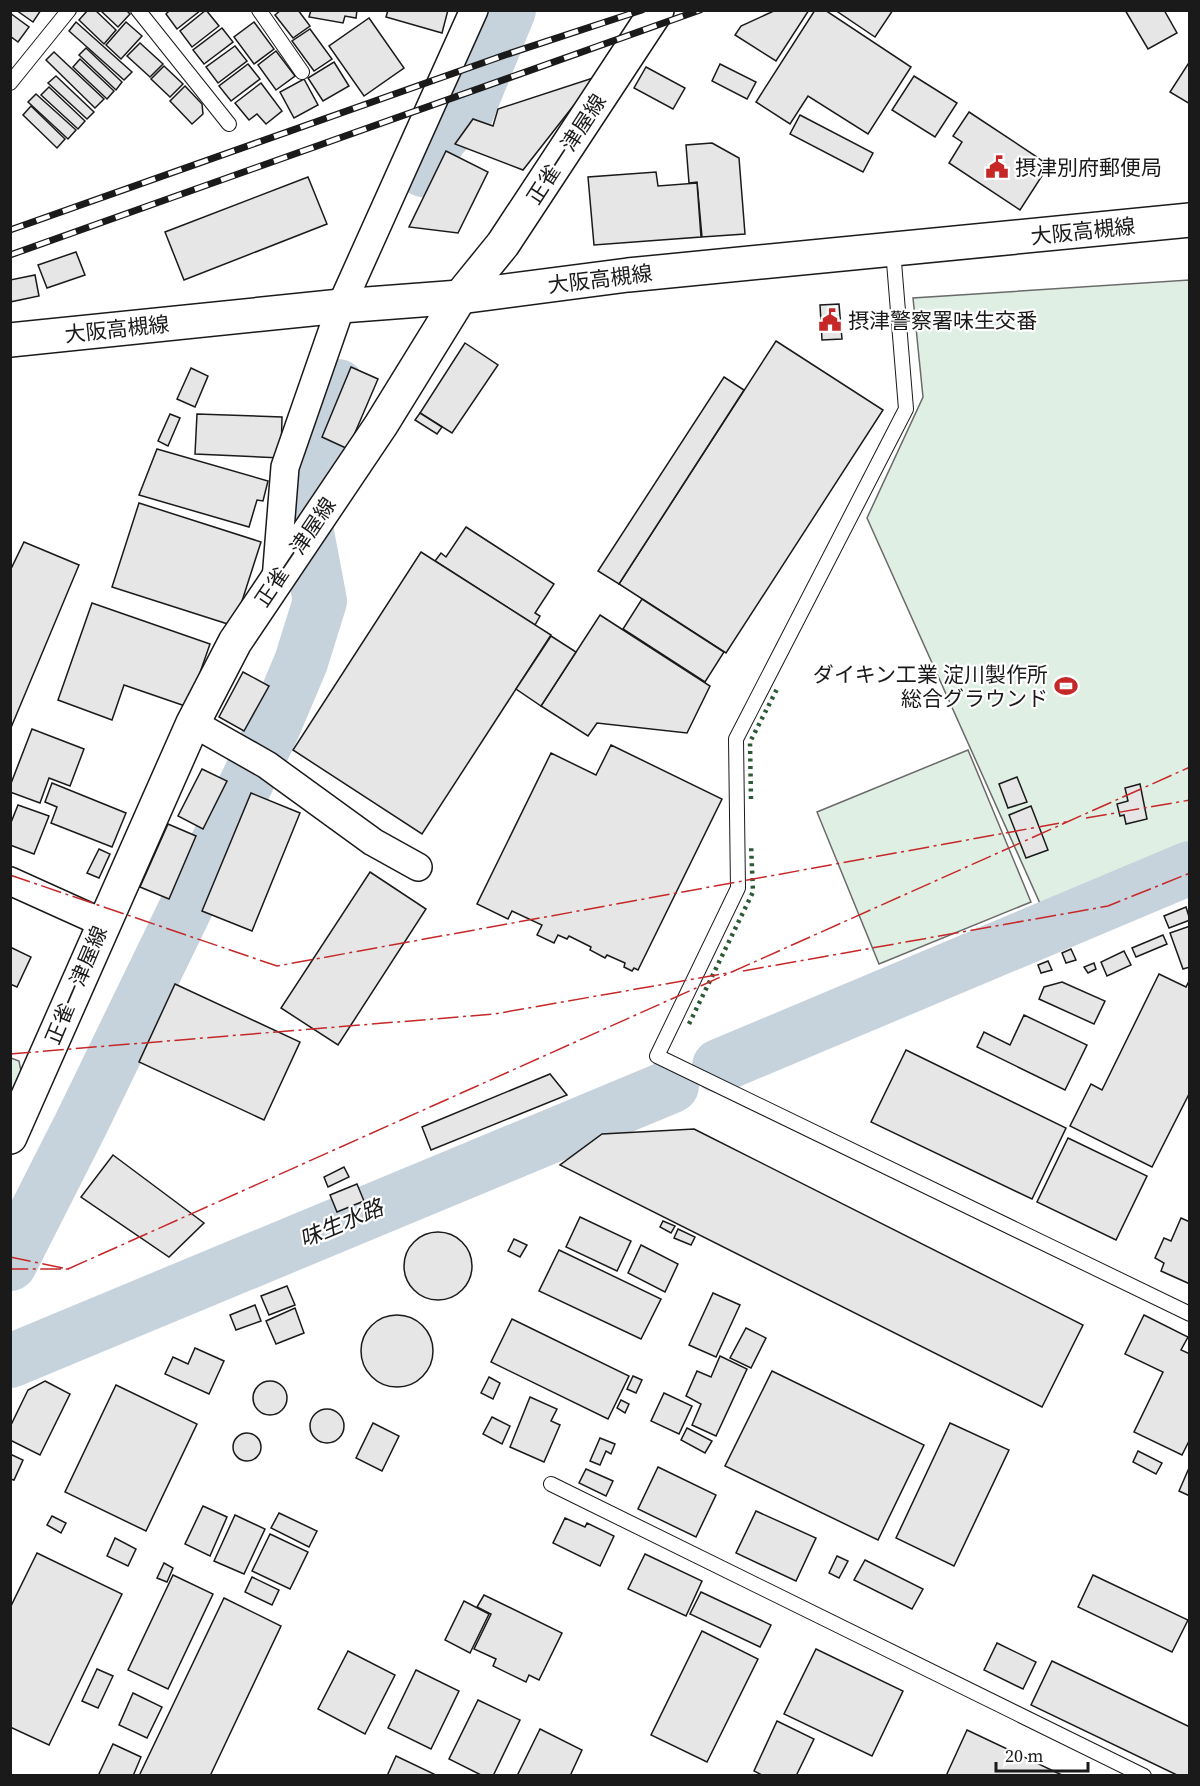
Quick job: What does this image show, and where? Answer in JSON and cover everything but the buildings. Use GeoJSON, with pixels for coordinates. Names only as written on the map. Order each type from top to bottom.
{"type":"FeatureCollection","features":[{"type":"Feature","properties":{"kind":"main road","name":"正雀一津屋線"},"geometry":{"type":"LineString","coordinates":[[10,1137],[193,723],[235,642],[381,425],[460,297],[503,244],[657,10]]}},
{"type":"Feature","properties":{"kind":"main road","name":"大阪高槻線"},"geometry":{"type":"LineString","coordinates":[[10,340],[341,306],[460,297],[628,275],[1190,220]]}},
{"type":"Feature","properties":{"kind":"street"},"geometry":{"type":"LineString","coordinates":[[276,580],[285,466],[341,306],[474,10]]}},
{"type":"Feature","properties":{"kind":"street"},"geometry":{"type":"LineString","coordinates":[[193,723],[259,761],[373,842],[418,867]]}},
{"type":"Feature","properties":{"kind":"street"},"geometry":{"type":"LineString","coordinates":[[10,881],[103,923]]}},
{"type":"Feature","properties":{"kind":"lane"},"geometry":{"type":"LineString","coordinates":[[10,82],[69,10]]}},
{"type":"Feature","properties":{"kind":"lane"},"geometry":{"type":"LineString","coordinates":[[138,10],[229,124]]}},
{"type":"Feature","properties":{"kind":"lane"},"geometry":{"type":"LineString","coordinates":[[259,10],[303,72]]}},
{"type":"Feature","properties":{"kind":"lane"},"geometry":{"type":"LineString","coordinates":[[893,250],[906,409],[736,739],[738,888],[657,1056],[1190,1314]]}},
{"type":"Feature","properties":{"kind":"lane"},"geometry":{"type":"LineString","coordinates":[[551,1484],[1144,1776]]}},
{"type":"Feature","properties":{"kind":"green space","name":"ダイキン工業 淀川製作所 総合グラウンド"},"geometry":{"type":"Polygon","coordinates":[[[1189,280],[1189,854],[1043,910],[867,518],[923,397],[913,298],[1189,280]]]}},
{"type":"Feature","properties":{"kind":"green space"},"geometry":{"type":"Polygon","coordinates":[[[968,750],[1031,902],[879,964],[817,812],[968,750]]]}},
{"type":"Feature","properties":{"kind":"green space"},"geometry":{"type":"Polygon","coordinates":[[[11,1058],[19,1061],[22,1076],[11,1102],[11,1058]]]}},
{"type":"Feature","properties":{"kind":"waterway"},"geometry":{"type":"LineString","coordinates":[[423,170],[440,138],[468,110],[509,10]]}},
{"type":"Feature","properties":{"kind":"waterway"},"geometry":{"type":"LineString","coordinates":[[10,1264],[81,1124],[274,726],[301,662],[320,601],[302,506],[304,490],[321,430],[338,386]]}},
{"type":"Feature","properties":{"kind":"waterway"},"geometry":{"type":"LineString","coordinates":[[719,1066],[1190,868]]}},
{"type":"Feature","properties":{"kind":"waterway","name":"味生水路"},"geometry":{"type":"LineString","coordinates":[[10,1361],[672,1086]]}},
{"type":"Feature","properties":{"kind":"railway"},"geometry":{"type":"LineString","coordinates":[[10,230],[505,55],[642,10]]}},
{"type":"Feature","properties":{"kind":"railway"},"geometry":{"type":"LineString","coordinates":[[10,255],[700,10]]}},
{"type":"Feature","properties":{"kind":"hedge"},"geometry":{"type":"LineString","coordinates":[[751,799],[750,742],[777,689]]}},
{"type":"Feature","properties":{"kind":"hedge"},"geometry":{"type":"LineString","coordinates":[[689,1024],[753,892],[751,844]]}},
{"type":"Feature","properties":{"kind":"power"},"geometry":{"type":"LineString","coordinates":[[68,1269],[1190,767]]}},
{"type":"Feature","properties":{"kind":"power"},"geometry":{"type":"LineString","coordinates":[[1086,818],[1190,800]]}},
{"type":"Feature","properties":{"kind":"power"},"geometry":{"type":"LineString","coordinates":[[10,875],[277,966],[1071,821]]}},
{"type":"Feature","properties":{"kind":"power"},"geometry":{"type":"LineString","coordinates":[[743,971],[1108,906],[1190,873]]}},
{"type":"Feature","properties":{"kind":"power"},"geometry":{"type":"LineString","coordinates":[[10,1054],[494,1014],[728,973]]}},
{"type":"Feature","properties":{"kind":"power"},"geometry":{"type":"LineString","coordinates":[[10,1257],[68,1269],[10,1269]]}},
{"type":"Feature","properties":{"kind":"place","name":"摂津別府郵便局"},"geometry":{"type":"Point","coordinates":[997,167]}},
{"type":"Feature","properties":{"kind":"place","name":"摂津警察署味生交番"},"geometry":{"type":"Point","coordinates":[830,320]}},
{"type":"Feature","properties":{"kind":"place","name":"ダイキン工業 淀川製作所 総合グラウンド"},"geometry":{"type":"Point","coordinates":[1066,686]}}]}
